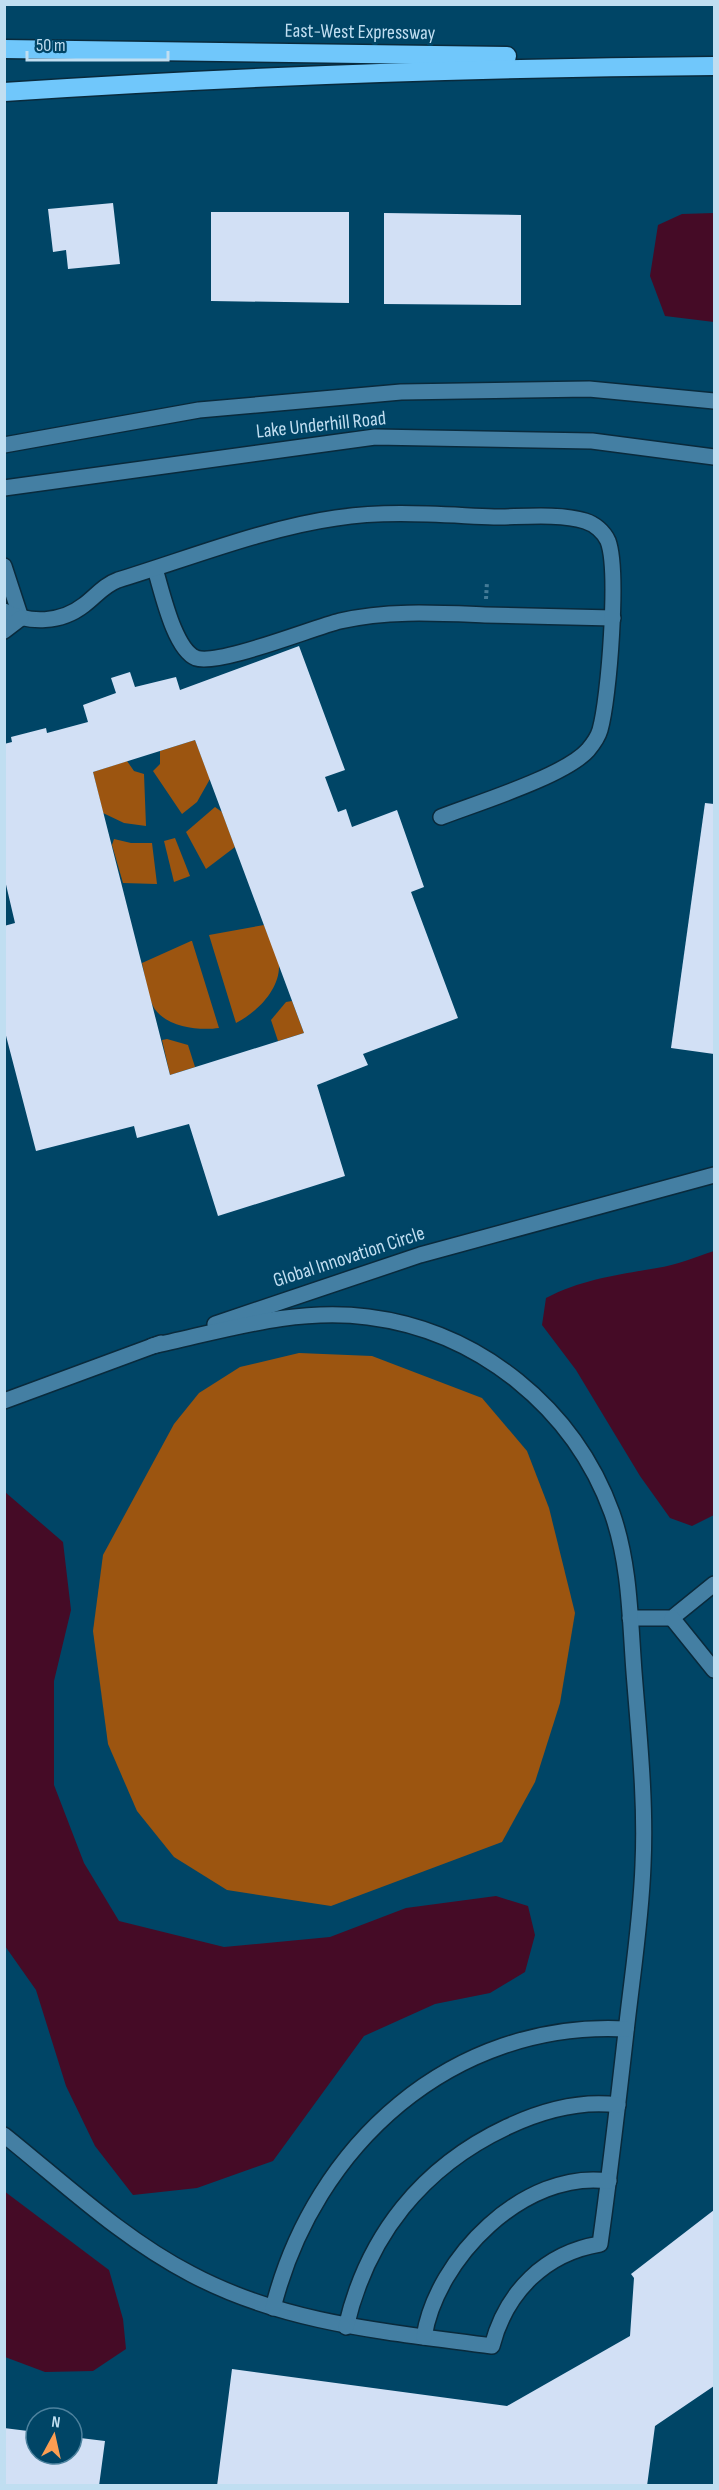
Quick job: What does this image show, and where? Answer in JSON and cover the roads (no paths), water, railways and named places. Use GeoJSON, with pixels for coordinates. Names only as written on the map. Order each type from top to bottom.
{"type":"FeatureCollection","features":[{"type":"Feature","properties":{"kind":"highway","name":"East-West Expressway"},"geometry":{"type":"LineString","coordinates":[[4,49],[714,60]]}},
{"type":"Feature","properties":{"kind":"highway"},"geometry":{"type":"LineString","coordinates":[[4,92],[148,82],[493,68],[714,66]]}},
{"type":"Feature","properties":{"kind":"street","name":"Lake Underhill Road"},"geometry":{"type":"LineString","coordinates":[[4,444],[199,410],[401,392],[589,388],[714,401]]}},
{"type":"Feature","properties":{"kind":"street","name":"Lake Underhill Road"},"geometry":{"type":"LineString","coordinates":[[4,488],[375,437],[591,441],[714,457]]}},
{"type":"Feature","properties":{"kind":"street"},"geometry":{"type":"LineString","coordinates":[[4,611],[21,618],[51,619],[83,606],[110,583],[277,532],[346,516],[374,514],[575,519],[594,525],[607,539],[612,557],[613,618],[601,724],[589,749],[565,768],[441,817]]}},
{"type":"Feature","properties":{"kind":"street"},"geometry":{"type":"LineString","coordinates":[[4,566],[21,618]]}},
{"type":"Feature","properties":{"kind":"street"},"geometry":{"type":"LineString","coordinates":[[155,569],[179,640],[190,655],[201,659],[219,658],[340,621],[379,615],[431,613],[613,618]]}},
{"type":"Feature","properties":{"kind":"street"},"geometry":{"type":"LineString","coordinates":[[4,631],[21,618]]}},
{"type":"Feature","properties":{"kind":"street","name":"Global Innovation Circle"},"geometry":{"type":"LineString","coordinates":[[4,1401],[152,1346],[420,1255],[714,1175]]}},
{"type":"Feature","properties":{"kind":"street"},"geometry":{"type":"LineString","coordinates":[[4,2135],[158,2255],[207,2282],[273,2308],[346,2327],[492,2346],[506,2309],[530,2276],[561,2256],[600,2244],[637,1947],[643,1864],[639,1742],[626,1569],[618,1533],[605,1495],[585,1457],[566,1428],[540,1400],[507,1373],[472,1350],[425,1330],[368,1317],[324,1315],[282,1318],[152,1346]]}},
{"type":"Feature","properties":{"kind":"street"},"geometry":{"type":"LineString","coordinates":[[630,1618],[672,1618],[714,1584]]}},
{"type":"Feature","properties":{"kind":"street"},"geometry":{"type":"LineString","coordinates":[[672,1618],[714,1670]]}},
{"type":"Feature","properties":{"kind":"street"},"geometry":{"type":"LineString","coordinates":[[273,2308],[288,2259],[318,2196],[359,2142],[402,2100],[443,2074],[496,2048],[541,2036],[581,2029],[626,2029]]}},
{"type":"Feature","properties":{"kind":"street"},"geometry":{"type":"LineString","coordinates":[[346,2327],[359,2281],[379,2240],[406,2203],[435,2172],[481,2140],[525,2119],[580,2104],[618,2104]]}},
{"type":"Feature","properties":{"kind":"street"},"geometry":{"type":"LineString","coordinates":[[423,2337],[428,2313],[447,2273],[464,2251],[492,2223],[544,2192],[584,2180],[609,2181]]}}]}
